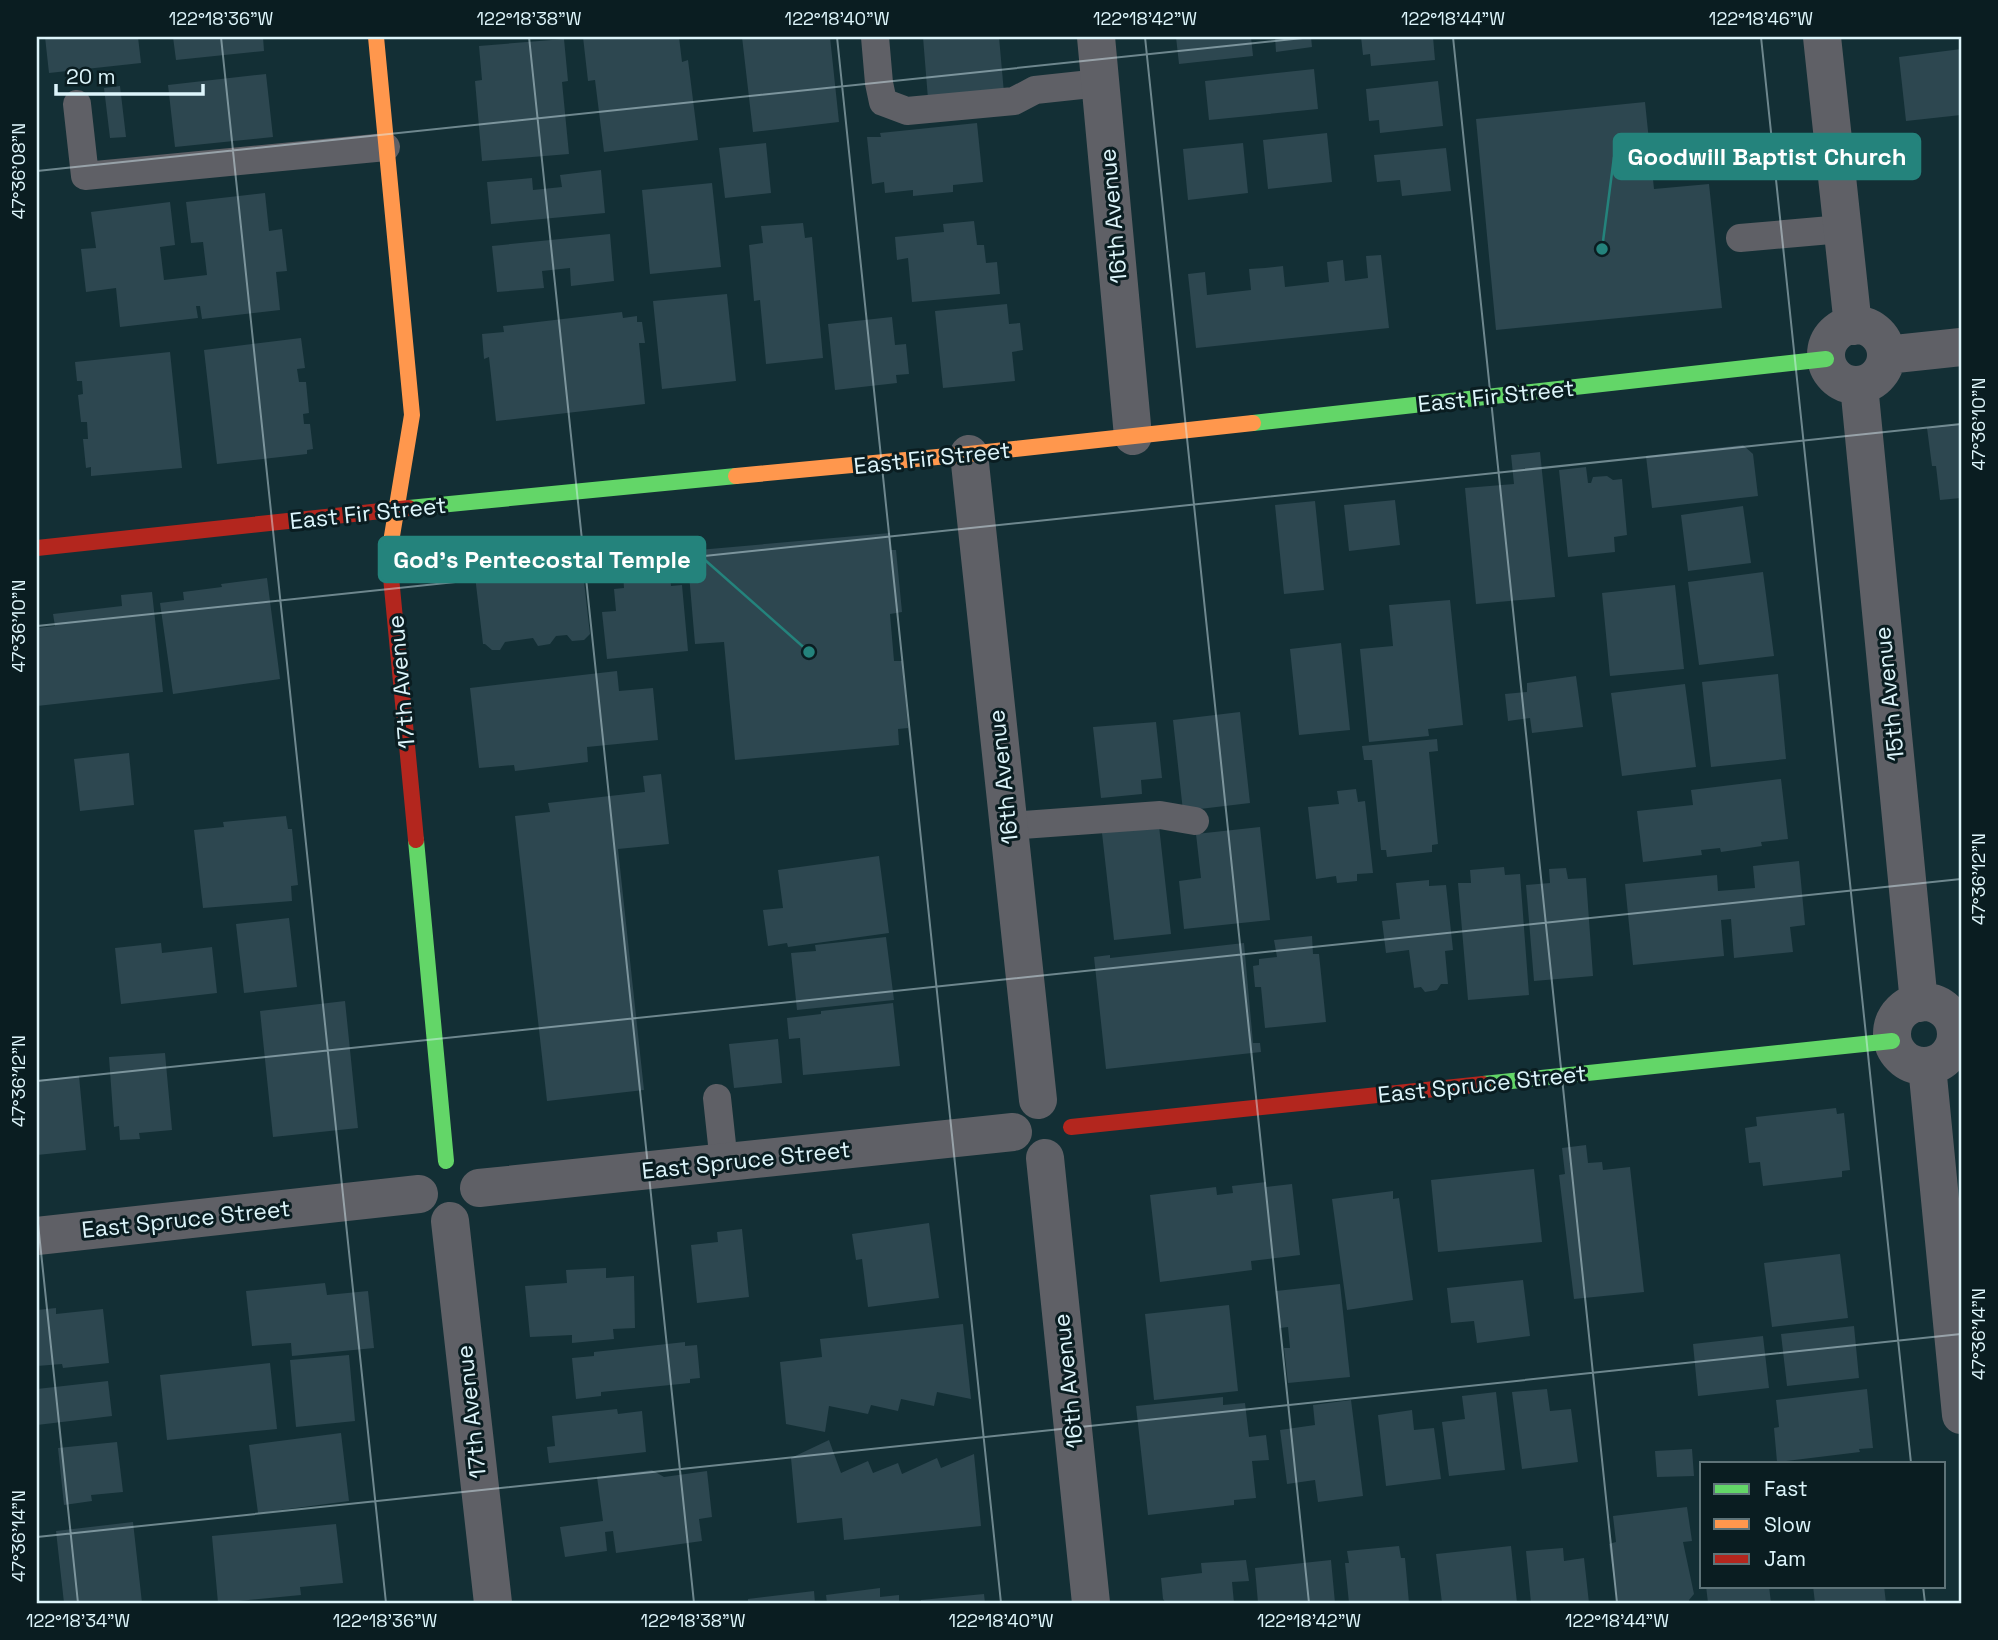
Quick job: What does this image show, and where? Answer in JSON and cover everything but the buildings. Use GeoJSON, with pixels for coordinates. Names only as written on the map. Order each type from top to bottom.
{"type":"FeatureCollection","features":[{"type":"Feature","properties":{"kind":"street","name":"17th Avenue"},"geometry":{"type":"LineString","coordinates":[[376,37],[412,415],[389,556],[446,1161]]}},
{"type":"Feature","properties":{"kind":"street","name":"16th Avenue"},"geometry":{"type":"LineString","coordinates":[[1096,37],[1133,436]]}},
{"type":"Feature","properties":{"kind":"street"},"geometry":{"type":"LineString","coordinates":[[1822,37],[1853,326]]}},
{"type":"Feature","properties":{"kind":"street"},"geometry":{"type":"LineString","coordinates":[[1853,326],[1871,329],[1879,336],[1886,355],[1879,374],[1859,385],[1845,383],[1836,378],[1826,359],[1828,344],[1833,336],[1841,329],[1853,326]]}},
{"type":"Feature","properties":{"kind":"street"},"geometry":{"type":"LineString","coordinates":[[1886,355],[1961,347]]}},
{"type":"Feature","properties":{"kind":"street","name":"East Fir Street"},"geometry":{"type":"LineString","coordinates":[[37,548],[969,454],[1826,359]]}},
{"type":"Feature","properties":{"kind":"street","name":"15th Avenue"},"geometry":{"type":"LineString","coordinates":[[1859,385],[1919,1003]]}},
{"type":"Feature","properties":{"kind":"street","name":"16th Avenue"},"geometry":{"type":"LineString","coordinates":[[969,454],[1038,1100]]}},
{"type":"Feature","properties":{"kind":"street"},"geometry":{"type":"LineString","coordinates":[[1919,1003],[1944,1008],[1958,1026],[1954,1046],[1949,1055],[1940,1062],[1927,1066],[1909,1063],[1900,1056],[1892,1041],[1892,1025],[1897,1016],[1904,1009],[1919,1003]]}},
{"type":"Feature","properties":{"kind":"street","name":"East Spruce Street"},"geometry":{"type":"LineString","coordinates":[[1071,1127],[1892,1041]]}},
{"type":"Feature","properties":{"kind":"street"},"geometry":{"type":"LineString","coordinates":[[1927,1066],[1961,1415]]}},
{"type":"Feature","properties":{"kind":"street"},"geometry":{"type":"LineString","coordinates":[[1038,1100],[1052,1101],[1060,1106],[1067,1114],[1071,1127],[1069,1141],[1063,1149],[1056,1155],[1045,1158],[1027,1155],[1020,1148],[1013,1132],[1018,1111],[1038,1100]]}},
{"type":"Feature","properties":{"kind":"street","name":"East Spruce Street"},"geometry":{"type":"LineString","coordinates":[[479,1188],[1013,1132]]}},
{"type":"Feature","properties":{"kind":"street","name":"16th Avenue"},"geometry":{"type":"LineString","coordinates":[[1045,1158],[1091,1603]]}},
{"type":"Feature","properties":{"kind":"street"},"geometry":{"type":"LineString","coordinates":[[446,1161],[461,1163],[470,1168],[479,1188],[478,1203],[472,1211],[464,1218],[450,1221],[434,1217],[425,1211],[419,1194],[426,1171],[433,1165],[446,1161]]}},
{"type":"Feature","properties":{"kind":"street","name":"East Spruce Street"},"geometry":{"type":"LineString","coordinates":[[37,1236],[419,1194]]}},
{"type":"Feature","properties":{"kind":"street","name":"17th Avenue"},"geometry":{"type":"LineString","coordinates":[[450,1221],[493,1603]]}},
{"type":"Feature","properties":{"kind":"lane"},"geometry":{"type":"LineString","coordinates":[[876,37],[883,102],[907,111],[1014,101],[1035,90],[1101,83]]}},
{"type":"Feature","properties":{"kind":"lane"},"geometry":{"type":"LineString","coordinates":[[77,104],[85,176],[386,147]]}},
{"type":"Feature","properties":{"kind":"lane"},"geometry":{"type":"LineString","coordinates":[[1740,238],[1842,229]]}},
{"type":"Feature","properties":{"kind":"lane"},"geometry":{"type":"LineString","coordinates":[[1008,826],[1160,815],[1195,821]]}},
{"type":"Feature","properties":{"kind":"lane"},"geometry":{"type":"LineString","coordinates":[[717,1098],[724,1163]]}},
{"type":"Feature","properties":{"kind":"traffic: fast"},"geometry":{"type":"LineString","coordinates":[[1253,423],[1826,359]]}},
{"type":"Feature","properties":{"kind":"traffic: fast"},"geometry":{"type":"LineString","coordinates":[[409,508],[736,476]]}},
{"type":"Feature","properties":{"kind":"traffic: fast"},"geometry":{"type":"LineString","coordinates":[[416,840],[446,1161]]}},
{"type":"Feature","properties":{"kind":"traffic: fast"},"geometry":{"type":"LineString","coordinates":[[1483,1084],[1892,1041]]}},
{"type":"Feature","properties":{"kind":"traffic: slow"},"geometry":{"type":"LineString","coordinates":[[376,37],[412,415],[390,548]]}},
{"type":"Feature","properties":{"kind":"traffic: slow"},"geometry":{"type":"LineString","coordinates":[[736,476],[1253,423]]}},
{"type":"Feature","properties":{"kind":"traffic: jam"},"geometry":{"type":"LineString","coordinates":[[37,548],[409,508]]}},
{"type":"Feature","properties":{"kind":"traffic: jam"},"geometry":{"type":"LineString","coordinates":[[390,548],[416,840]]}},
{"type":"Feature","properties":{"kind":"traffic: jam"},"geometry":{"type":"LineString","coordinates":[[1071,1127],[1483,1084]]}},
{"type":"Feature","properties":{"kind":"place","name":"Goodwill Baptist Church"},"geometry":{"type":"Point","coordinates":[1602,249]}},
{"type":"Feature","properties":{"kind":"place","name":"God's Pentecostal Temple"},"geometry":{"type":"Point","coordinates":[809,652]}}]}
